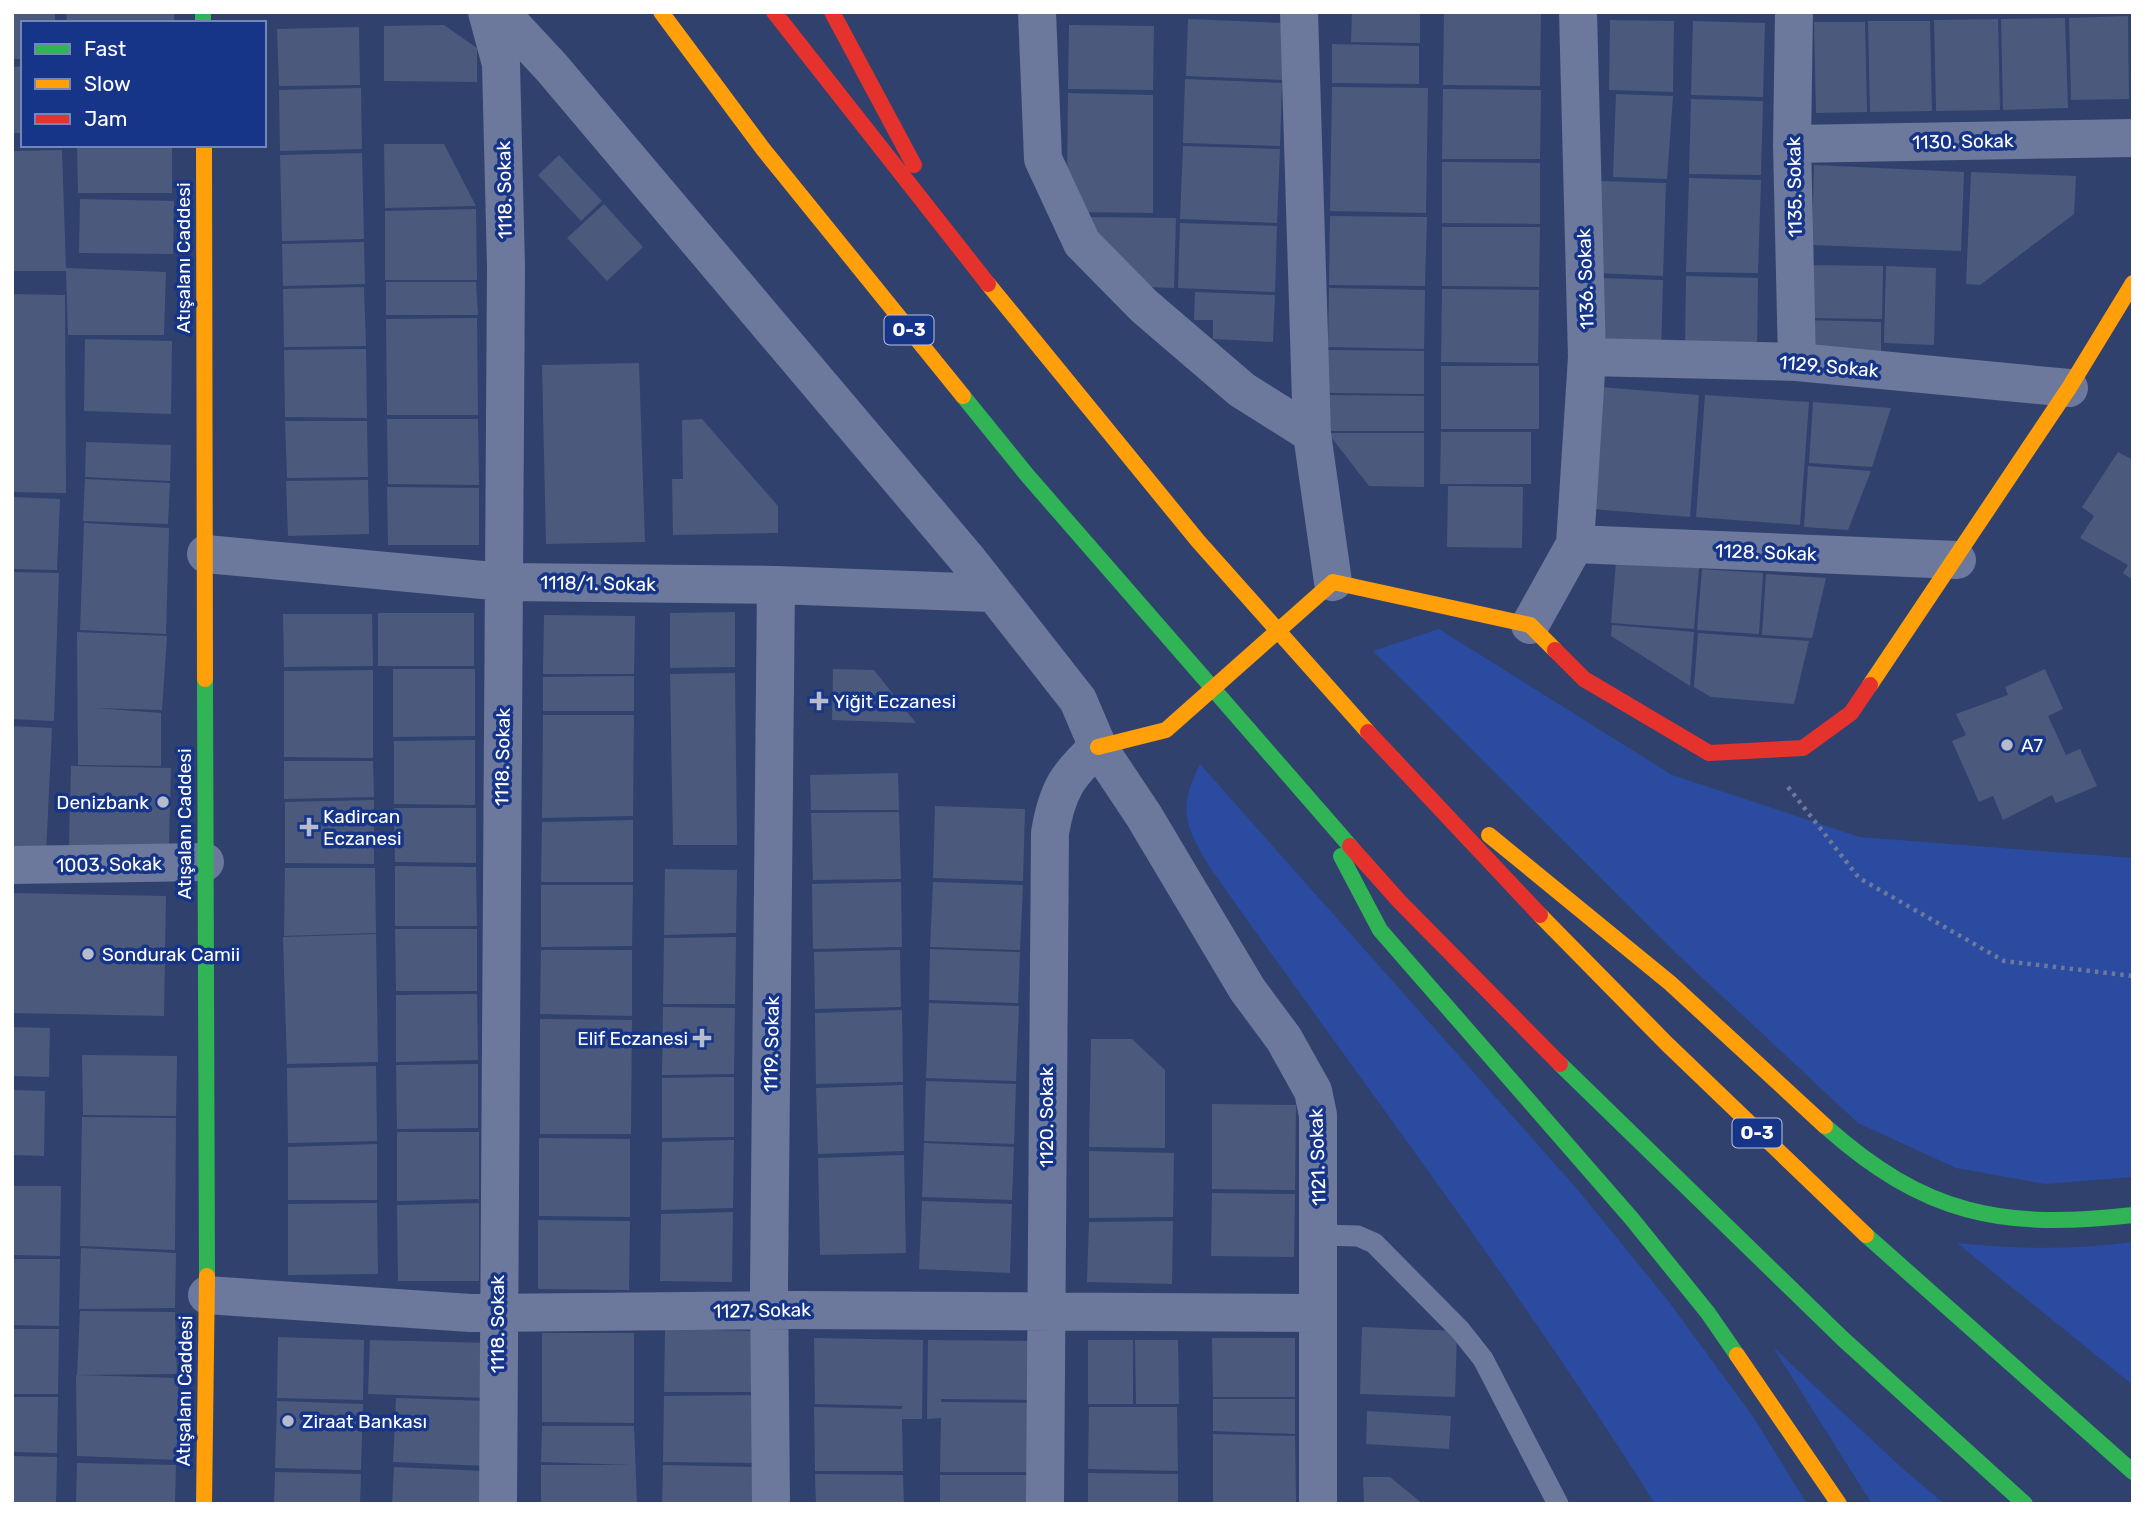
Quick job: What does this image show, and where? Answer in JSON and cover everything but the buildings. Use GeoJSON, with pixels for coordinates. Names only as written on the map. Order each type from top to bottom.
{"type":"FeatureCollection","features":[{"type":"Feature","properties":{"kind":"main road","name":"O-3"},"geometry":{"type":"LineString","coordinates":[[660,12],[757,140],[1027,475],[1399,901],[1529,1034],[1843,1339],[2025,1504]]}},
{"type":"Feature","properties":{"kind":"main road","name":"O-3"},"geometry":{"type":"LineString","coordinates":[[774,12],[953,242],[1231,580],[1403,771],[1567,945],[1746,1124],[2022,1378],[2133,1472]]}},
{"type":"Feature","properties":{"kind":"main road"},"geometry":{"type":"LineString","coordinates":[[832,12],[953,242]]}},
{"type":"Feature","properties":{"kind":"main road","name":"Atışalanı Caddesi"},"geometry":{"type":"LineString","coordinates":[[204,147],[204,1504]]}},
{"type":"Feature","properties":{"kind":"main road"},"geometry":{"type":"LineString","coordinates":[[1098,747],[1166,730],[1333,582],[1530,625],[1584,678],[1709,753],[1803,748],[1852,713],[2069,388],[2133,283]]}},
{"type":"Feature","properties":{"kind":"main road"},"geometry":{"type":"LineString","coordinates":[[1403,771],[1548,881],[1665,978],[1841,1140],[1893,1177],[1938,1201],[1980,1214],[2023,1220],[2085,1221],[2133,1215]]}},
{"type":"Feature","properties":{"kind":"main road"},"geometry":{"type":"LineString","coordinates":[[1315,804],[1380,930],[1624,1209],[1709,1313],[1839,1504]]}},
{"type":"Feature","properties":{"kind":"street","name":"1118. Sokak"},"geometry":{"type":"LineString","coordinates":[[487,12],[501,64],[506,267],[497,1314],[498,1504]]}},
{"type":"Feature","properties":{"kind":"street","name":"1121. Sokak"},"geometry":{"type":"LineString","coordinates":[[500,12],[552,68],[959,550],[1078,701],[1098,747],[1143,816],[1247,989],[1284,1038],[1313,1091],[1318,1115],[1318,1504]]}},
{"type":"Feature","properties":{"kind":"street"},"geometry":{"type":"LineString","coordinates":[[1037,12],[1043,159],[1082,243],[1144,306],[1242,390],[1312,433]]}},
{"type":"Feature","properties":{"kind":"street"},"geometry":{"type":"LineString","coordinates":[[1298,12],[1312,433],[1333,582]]}},
{"type":"Feature","properties":{"kind":"street","name":"1136. Sokak"},"geometry":{"type":"LineString","coordinates":[[1575,544],[1587,357],[1578,12]]}},
{"type":"Feature","properties":{"kind":"street","name":"1135. Sokak"},"geometry":{"type":"LineString","coordinates":[[1794,12],[1792,144],[1797,362]]}},
{"type":"Feature","properties":{"kind":"street","name":"1130. Sokak"},"geometry":{"type":"LineString","coordinates":[[1792,144],[2133,138]]}},
{"type":"Feature","properties":{"kind":"street","name":"1129. Sokak"},"geometry":{"type":"LineString","coordinates":[[1587,357],[1797,362],[2069,388]]}},
{"type":"Feature","properties":{"kind":"street"},"geometry":{"type":"LineString","coordinates":[[1530,625],[1575,544]]}},
{"type":"Feature","properties":{"kind":"street","name":"1128. Sokak"},"geometry":{"type":"LineString","coordinates":[[1575,544],[1956,560]]}},
{"type":"Feature","properties":{"kind":"street","name":"1118/1. Sokak"},"geometry":{"type":"LineString","coordinates":[[206,554],[504,582],[776,585],[991,593]]}},
{"type":"Feature","properties":{"kind":"street","name":"1119. Sokak"},"geometry":{"type":"LineString","coordinates":[[771,1504],[769,1310],[776,585]]}},
{"type":"Feature","properties":{"kind":"street","name":"1120. Sokak"},"geometry":{"type":"LineString","coordinates":[[1045,1504],[1050,833],[1055,804],[1070,772],[1098,747]]}},
{"type":"Feature","properties":{"kind":"street","name":"1003. Sokak"},"geometry":{"type":"LineString","coordinates":[[12,865],[205,862]]}},
{"type":"Feature","properties":{"kind":"street","name":"1127. Sokak"},"geometry":{"type":"LineString","coordinates":[[206,1295],[497,1314],[769,1310],[1318,1314]]}},
{"type":"Feature","properties":{"kind":"lane"},"geometry":{"type":"LineString","coordinates":[[1318,1235],[1358,1236],[1374,1243],[1460,1330],[1483,1359],[1558,1504]]}},
{"type":"Feature","properties":{"kind":"path"},"geometry":{"type":"LineString","coordinates":[[1760,750],[1859,878],[2004,961],[2133,976]]}},
{"type":"Feature","properties":{"kind":"shaded area"},"geometry":{"type":"Polygon","coordinates":[[[1439,629],[1672,775],[1860,837],[2133,858],[2133,1177],[2045,1184],[1956,1168],[1858,1123],[1678,955],[1373,651],[1439,629]]]}},
{"type":"Feature","properties":{"kind":"shaded area"},"geometry":{"type":"Polygon","coordinates":[[[1200,764],[1578,1190],[1669,1302],[1754,1418],[1807,1504],[1655,1504],[1493,1261],[1209,866],[1194,839],[1187,816],[1189,793],[1200,764]]]}},
{"type":"Feature","properties":{"kind":"shaded area"},"geometry":{"type":"Polygon","coordinates":[[[2133,1242],[2133,1385],[1957,1243],[2045,1248],[2133,1242]]]}},
{"type":"Feature","properties":{"kind":"shaded area"},"geometry":{"type":"Polygon","coordinates":[[[1773,1347],[1903,1469],[1945,1504],[1872,1504],[1773,1347]]]}},
{"type":"Feature","properties":{"kind":"traffic: fast"},"geometry":{"type":"LineString","coordinates":[[203,12],[203,21]]}},
{"type":"Feature","properties":{"kind":"traffic: fast"},"geometry":{"type":"LineString","coordinates":[[963,396],[1027,475],[1350,846]]}},
{"type":"Feature","properties":{"kind":"traffic: fast"},"geometry":{"type":"LineString","coordinates":[[205,679],[207,1276]]}},
{"type":"Feature","properties":{"kind":"traffic: fast"},"geometry":{"type":"LineString","coordinates":[[1341,856],[1380,930],[1632,1219],[1708,1313],[1737,1355]]}},
{"type":"Feature","properties":{"kind":"traffic: fast"},"geometry":{"type":"LineString","coordinates":[[1560,1064],[1843,1339],[2025,1504]]}},
{"type":"Feature","properties":{"kind":"traffic: fast"},"geometry":{"type":"LineString","coordinates":[[1825,1126],[1897,1180],[1967,1210],[2004,1217],[2044,1220],[2133,1215]]}},
{"type":"Feature","properties":{"kind":"traffic: fast"},"geometry":{"type":"LineString","coordinates":[[1866,1235],[2133,1472]]}},
{"type":"Feature","properties":{"kind":"traffic: slow"},"geometry":{"type":"LineString","coordinates":[[661,12],[763,149],[963,396]]}},
{"type":"Feature","properties":{"kind":"traffic: slow"},"geometry":{"type":"LineString","coordinates":[[204,147],[205,679]]}},
{"type":"Feature","properties":{"kind":"traffic: slow"},"geometry":{"type":"LineString","coordinates":[[1870,685],[2069,388],[2133,283]]}},
{"type":"Feature","properties":{"kind":"traffic: slow"},"geometry":{"type":"LineString","coordinates":[[988,284],[1198,541],[1368,732]]}},
{"type":"Feature","properties":{"kind":"traffic: slow"},"geometry":{"type":"LineString","coordinates":[[1098,747],[1166,730],[1333,582],[1530,625],[1555,650]]}},
{"type":"Feature","properties":{"kind":"traffic: slow"},"geometry":{"type":"LineString","coordinates":[[1489,835],[1670,983],[1825,1126]]}},
{"type":"Feature","properties":{"kind":"traffic: slow"},"geometry":{"type":"LineString","coordinates":[[1540,915],[1667,1044],[1866,1235]]}},
{"type":"Feature","properties":{"kind":"traffic: slow"},"geometry":{"type":"LineString","coordinates":[[204,1504],[207,1276]]}},
{"type":"Feature","properties":{"kind":"traffic: slow"},"geometry":{"type":"LineString","coordinates":[[1737,1355],[1839,1504]]}},
{"type":"Feature","properties":{"kind":"traffic: jam"},"geometry":{"type":"LineString","coordinates":[[774,12],[988,284]]}},
{"type":"Feature","properties":{"kind":"traffic: jam"},"geometry":{"type":"LineString","coordinates":[[832,12],[914,165]]}},
{"type":"Feature","properties":{"kind":"traffic: jam"},"geometry":{"type":"LineString","coordinates":[[1555,650],[1584,679],[1709,753],[1803,748],[1851,713],[1870,685]]}},
{"type":"Feature","properties":{"kind":"traffic: jam"},"geometry":{"type":"LineString","coordinates":[[1368,732],[1540,915]]}},
{"type":"Feature","properties":{"kind":"traffic: jam"},"geometry":{"type":"LineString","coordinates":[[1350,846],[1399,901],[1560,1064]]}},
{"type":"Feature","properties":{"kind":"place","name":"Yiğit Eczanesi"},"geometry":{"type":"Point","coordinates":[819,701]}},
{"type":"Feature","properties":{"kind":"place","name":"A7"},"geometry":{"type":"Point","coordinates":[2007,745]}},
{"type":"Feature","properties":{"kind":"place","name":"Denizbank"},"geometry":{"type":"Point","coordinates":[163,802]}},
{"type":"Feature","properties":{"kind":"place","name":"Kadircan Eczanesi"},"geometry":{"type":"Point","coordinates":[309,827]}},
{"type":"Feature","properties":{"kind":"place","name":"Sondurak Camii"},"geometry":{"type":"Point","coordinates":[88,954]}},
{"type":"Feature","properties":{"kind":"place","name":"Elif Eczanesi"},"geometry":{"type":"Point","coordinates":[702,1038]}},
{"type":"Feature","properties":{"kind":"place","name":"Ziraat Bankası"},"geometry":{"type":"Point","coordinates":[288,1421]}}]}
